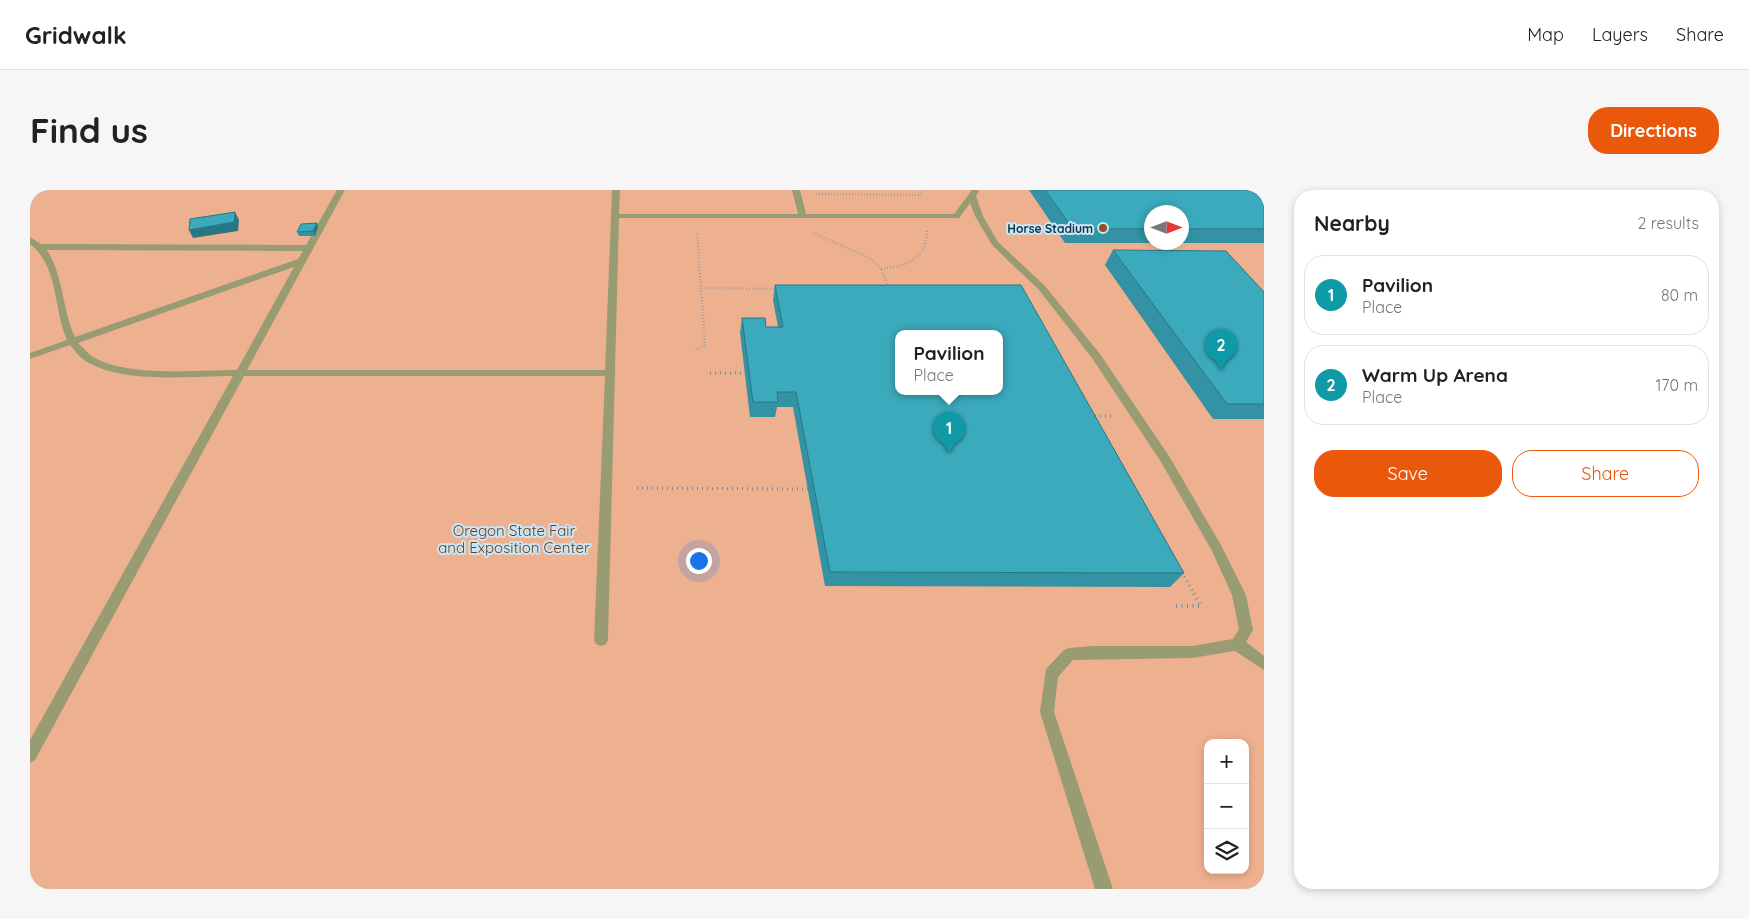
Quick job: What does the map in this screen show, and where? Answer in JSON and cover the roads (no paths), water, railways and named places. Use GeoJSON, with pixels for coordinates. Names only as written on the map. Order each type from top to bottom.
{"type":"FeatureCollection","features":[{"type":"Feature","properties":{"kind":"street"},"geometry":{"type":"LineString","coordinates":[[30,756],[342,190]]}},
{"type":"Feature","properties":{"kind":"street"},"geometry":{"type":"LineString","coordinates":[[601,640],[616,190]]}},
{"type":"Feature","properties":{"kind":"street"},"geometry":{"type":"LineString","coordinates":[[797,192],[803,216]]}},
{"type":"Feature","properties":{"kind":"street"},"geometry":{"type":"LineString","coordinates":[[616,216],[956,216],[974,193]]}},
{"type":"Feature","properties":{"kind":"street"},"geometry":{"type":"LineString","coordinates":[[974,193],[979,216],[995,242],[1042,288],[1096,356],[1165,459],[1218,549],[1240,595],[1246,630],[1238,644]]}},
{"type":"Feature","properties":{"kind":"street"},"geometry":{"type":"LineString","coordinates":[[30,240],[41,247],[51,264],[71,341],[85,356],[125,371],[240,374],[610,373]]}},
{"type":"Feature","properties":{"kind":"street"},"geometry":{"type":"LineString","coordinates":[[41,247],[310,248]]}},
{"type":"Feature","properties":{"kind":"street"},"geometry":{"type":"LineString","coordinates":[[30,356],[302,261]]}},
{"type":"Feature","properties":{"kind":"street"},"geometry":{"type":"LineString","coordinates":[[1104,889],[1047,712],[1051,674],[1069,654],[1093,652],[1192,652],[1238,644],[1264,664]]}},
{"type":"Feature","properties":{"kind":"place","name":"Horse Stadium"},"geometry":{"type":"Point","coordinates":[1103,228]}},
{"type":"Feature","properties":{"kind":"place","name":"Warm Up Arena"},"geometry":{"type":"Point","coordinates":[1221,370]}},
{"type":"Feature","properties":{"kind":"place","name":"Pavilion"},"geometry":{"type":"Point","coordinates":[949,453]}},
{"type":"Feature","properties":{"kind":"park label","name":"Oregon State Fair and Exposition Center"},"geometry":{"type":"Point","coordinates":[514,538]}}]}
